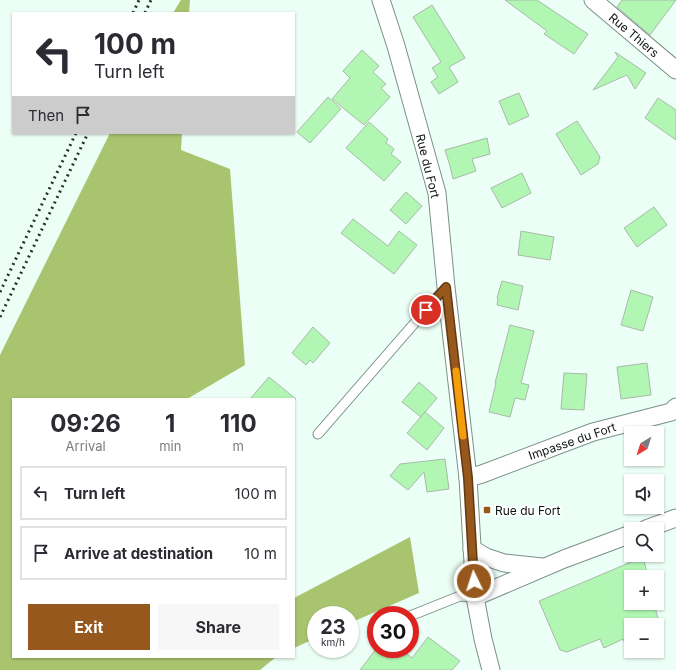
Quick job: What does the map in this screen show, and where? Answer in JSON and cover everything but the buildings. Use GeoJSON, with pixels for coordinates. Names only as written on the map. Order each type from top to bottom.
{"type":"FeatureCollection","features":[{"type":"Feature","properties":{"kind":"street","name":"Rue du Fort"},"geometry":{"type":"LineString","coordinates":[[381,0],[396,46],[437,193],[446,287],[468,478],[475,596],[483,639],[491,670]]}},
{"type":"Feature","properties":{"kind":"street","name":"Rue Thiers"},"geometry":{"type":"LineString","coordinates":[[593,0],[676,70]]}},
{"type":"Feature","properties":{"kind":"street","name":"Impasse du Fort"},"geometry":{"type":"LineString","coordinates":[[468,478],[593,432],[671,412],[676,407]]}},
{"type":"Feature","properties":{"kind":"street"},"geometry":{"type":"LineString","coordinates":[[664,522],[676,518]]}},
{"type":"Feature","properties":{"kind":"street"},"geometry":{"type":"LineString","coordinates":[[475,596],[564,558],[624,537]]}},
{"type":"Feature","properties":{"kind":"street"},"geometry":{"type":"LineString","coordinates":[[472,549],[504,563],[544,567]]}},
{"type":"Feature","properties":{"kind":"lane"},"geometry":{"type":"LineString","coordinates":[[318,434],[446,287]]}},
{"type":"Feature","properties":{"kind":"lane"},"geometry":{"type":"LineString","coordinates":[[419,612],[460,596],[475,596]]}},
{"type":"Feature","properties":{"kind":"green space"},"geometry":{"type":"Polygon","coordinates":[[[181,0],[190,0],[189,12],[174,12],[181,0]]]}},
{"type":"Feature","properties":{"kind":"green space"},"geometry":{"type":"Polygon","coordinates":[[[110,134],[182,134],[181,150],[230,169],[245,365],[189,398],[12,398],[12,658],[275,658],[260,670],[0,670],[0,355],[110,134]]]}},
{"type":"Feature","properties":{"kind":"green space"},"geometry":{"type":"Polygon","coordinates":[[[410,537],[419,593],[389,606],[367,606],[367,616],[359,619],[359,606],[307,606],[307,642],[295,648],[295,597],[410,537]]]}},
{"type":"Feature","properties":{"kind":"railway"},"geometry":{"type":"LineString","coordinates":[[133,12],[139,0]]}},
{"type":"Feature","properties":{"kind":"railway"},"geometry":{"type":"LineString","coordinates":[[145,12],[151,0]]}},
{"type":"Feature","properties":{"kind":"railway"},"geometry":{"type":"LineString","coordinates":[[0,292],[76,134]]}},
{"type":"Feature","properties":{"kind":"railway"},"geometry":{"type":"LineString","coordinates":[[0,317],[88,134]]}},
{"type":"Feature","properties":{"kind":"slow traffic"},"geometry":{"type":"LineString","coordinates":[[456,371],[463,436]]}},
{"type":"Feature","properties":{"kind":"place","name":"Rue du Fort"},"geometry":{"type":"Point","coordinates":[487,510]}},
{"type":"Feature","properties":{"kind":"route"},"geometry":{"type":"LineString","coordinates":[[426,310],[446,287],[468,478],[474,581]]}}]}
